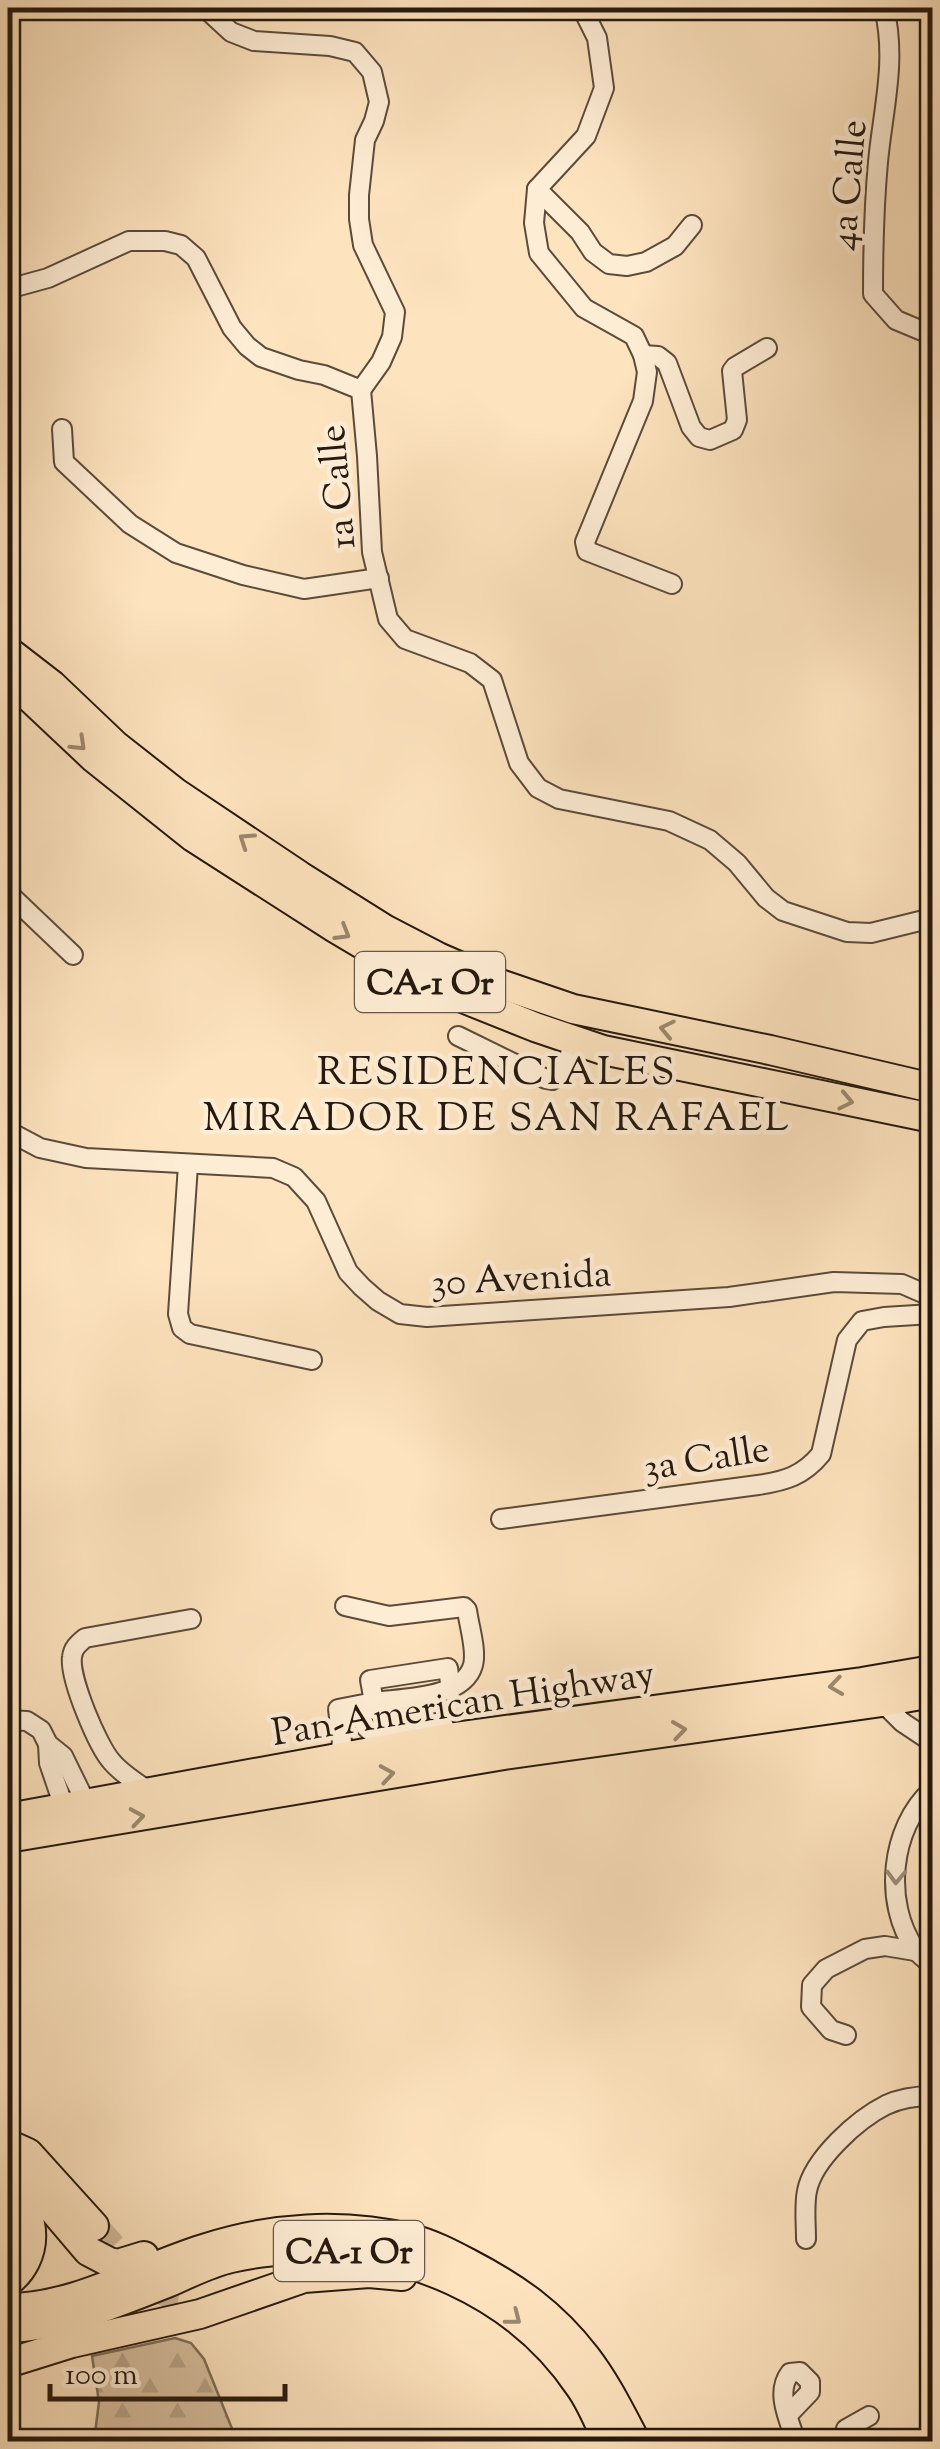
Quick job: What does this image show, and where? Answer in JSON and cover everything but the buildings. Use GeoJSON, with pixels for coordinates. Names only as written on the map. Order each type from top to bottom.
{"type":"FeatureCollection","features":[{"type":"Feature","properties":{"kind":"highway","name":"CA-1 Or"},"geometry":{"type":"LineString","coordinates":[[8,651],[176,793],[386,930],[438,957],[573,1009],[932,1088]]}},
{"type":"Feature","properties":{"kind":"highway","name":"CA-1 Or"},"geometry":{"type":"LineString","coordinates":[[8,677],[94,758],[166,816],[376,953],[454,995],[577,1042],[622,1054],[932,1118]]}},
{"type":"Feature","properties":{"kind":"highway"},"geometry":{"type":"LineString","coordinates":[[622,1054],[650,1052],[724,1064],[734,1056],[731,1042]]}},
{"type":"Feature","properties":{"kind":"highway"},"geometry":{"type":"LineString","coordinates":[[771,1085],[766,1074],[775,1064],[839,1077],[860,1070]]}},
{"type":"Feature","properties":{"kind":"highway","name":"Pan-American Highway"},"geometry":{"type":"LineString","coordinates":[[8,1818],[339,1758],[372,1741],[447,1738],[932,1670]]}},
{"type":"Feature","properties":{"kind":"highway","name":"Pan-American Highway"},"geometry":{"type":"LineString","coordinates":[[8,1838],[504,1754],[932,1693]]}},
{"type":"Feature","properties":{"kind":"highway"},"geometry":{"type":"LineString","coordinates":[[8,2144],[28,2154],[94,2226]]}},
{"type":"Feature","properties":{"kind":"highway"},"geometry":{"type":"LineString","coordinates":[[8,2166],[32,2185],[88,2251],[109,2262],[125,2263],[188,2240],[236,2238]]}},
{"type":"Feature","properties":{"kind":"highway"},"geometry":{"type":"LineString","coordinates":[[8,2188],[26,2211],[33,2242],[28,2260],[8,2282]]}},
{"type":"Feature","properties":{"kind":"highway","name":"CA-1 Or"},"geometry":{"type":"LineString","coordinates":[[12,2325],[56,2302],[236,2238],[286,2230],[355,2231],[417,2240],[510,2285],[550,2317],[603,2381],[636,2442]]}},
{"type":"Feature","properties":{"kind":"highway","name":"CA-1 Or"},"geometry":{"type":"LineString","coordinates":[[12,2325],[68,2319],[230,2258],[279,2251],[343,2250],[406,2262],[458,2282],[502,2308],[545,2345],[579,2386],[608,2442]]}},
{"type":"Feature","properties":{"kind":"highway"},"geometry":{"type":"LineString","coordinates":[[191,2298],[343,2250]]}},
{"type":"Feature","properties":{"kind":"highway"},"geometry":{"type":"LineString","coordinates":[[8,2363],[72,2343],[200,2314],[304,2278],[370,2273],[458,2282]]}},
{"type":"Feature","properties":{"kind":"street"},"geometry":{"type":"LineString","coordinates":[[138,8],[182,8]]}},
{"type":"Feature","properties":{"kind":"street"},"geometry":{"type":"LineString","coordinates":[[8,289],[48,278],[129,241],[181,244],[196,258],[232,328],[261,357],[360,390],[381,362],[392,336],[395,312],[363,245],[359,220],[365,140],[378,102],[372,72],[355,52],[242,37],[230,32],[206,8]]}},
{"type":"Feature","properties":{"kind":"street"},"geometry":{"type":"LineString","coordinates":[[582,8],[597,38],[604,88],[586,136],[537,189],[534,223],[539,253],[584,308],[634,336],[647,372],[643,401],[585,547],[672,584]]}},
{"type":"Feature","properties":{"kind":"street","name":"4a Calle"},"geometry":{"type":"LineString","coordinates":[[884,8],[890,30],[891,70],[878,158],[873,294],[896,320],[932,334]]}},
{"type":"Feature","properties":{"kind":"street"},"geometry":{"type":"LineString","coordinates":[[537,189],[609,264],[646,262],[675,246],[692,225]]}},
{"type":"Feature","properties":{"kind":"street"},"geometry":{"type":"LineString","coordinates":[[643,355],[658,356],[667,362],[692,427],[710,440],[733,430],[734,367],[766,348]]}},
{"type":"Feature","properties":{"kind":"street","name":"1a Calle"},"geometry":{"type":"LineString","coordinates":[[360,390],[372,552],[388,619],[405,639],[470,662],[492,680],[519,763],[538,788],[559,799],[670,821],[686,828],[710,840],[737,862],[766,898],[797,916],[847,932],[871,933],[932,918]]}},
{"type":"Feature","properties":{"kind":"street"},"geometry":{"type":"LineString","coordinates":[[62,428],[64,462],[130,524],[176,553],[243,575],[304,589],[379,578]]}},
{"type":"Feature","properties":{"kind":"street"},"geometry":{"type":"LineString","coordinates":[[8,893],[73,956]]}},
{"type":"Feature","properties":{"kind":"street"},"geometry":{"type":"LineString","coordinates":[[458,1036],[552,1080],[577,1042]]}},
{"type":"Feature","properties":{"kind":"street","name":"30 Avenida"},"geometry":{"type":"LineString","coordinates":[[8,1131],[40,1148],[86,1158],[272,1168],[294,1177],[316,1201],[348,1272],[378,1302],[400,1314],[427,1318],[729,1297],[834,1282],[902,1284],[932,1297]]}},
{"type":"Feature","properties":{"kind":"street"},"geometry":{"type":"LineString","coordinates":[[188,1164],[178,1314],[182,1328],[190,1334],[312,1360]]}},
{"type":"Feature","properties":{"kind":"street","name":"3a Calle"},"geometry":{"type":"LineString","coordinates":[[501,1520],[758,1485],[797,1475],[810,1468],[821,1454],[846,1340],[862,1321],[932,1314]]}},
{"type":"Feature","properties":{"kind":"street"},"geometry":{"type":"LineString","coordinates":[[339,1758],[342,1742],[338,1709],[451,1690],[468,1677],[474,1662],[464,1606],[389,1616],[345,1606]]}},
{"type":"Feature","properties":{"kind":"street"},"geometry":{"type":"LineString","coordinates":[[152,1792],[109,1760],[75,1684],[72,1653],[85,1638],[192,1619]]}},
{"type":"Feature","properties":{"kind":"street"},"geometry":{"type":"LineString","coordinates":[[882,1702],[902,1722],[932,1742]]}},
{"type":"Feature","properties":{"kind":"street"},"geometry":{"type":"LineString","coordinates":[[367,1703],[363,1724],[372,1741]]}},
{"type":"Feature","properties":{"kind":"street"},"geometry":{"type":"LineString","coordinates":[[8,1720],[26,1721],[41,1730],[48,1744],[63,1756],[75,1805]]}},
{"type":"Feature","properties":{"kind":"street"},"geometry":{"type":"LineString","coordinates":[[932,1790],[907,1826],[893,1884],[899,1913],[916,1951],[932,1965]]}},
{"type":"Feature","properties":{"kind":"street"},"geometry":{"type":"LineString","coordinates":[[846,2035],[831,2030],[810,2006],[812,1985],[826,1968],[865,1949],[885,1946],[916,1951]]}},
{"type":"Feature","properties":{"kind":"street"},"geometry":{"type":"LineString","coordinates":[[806,2238],[806,2191],[817,2164],[842,2138],[885,2106],[912,2096],[932,2096]]}},
{"type":"Feature","properties":{"kind":"street"},"geometry":{"type":"LineString","coordinates":[[788,2415],[796,2442]]}},
{"type":"Feature","properties":{"kind":"street"},"geometry":{"type":"LineString","coordinates":[[843,2442],[846,2429],[870,2416]]}},
{"type":"Feature","properties":{"kind":"green space"},"geometry":{"type":"Polygon","coordinates":[[[175,2338],[191,2343],[204,2359],[237,2441],[94,2441],[99,2402],[92,2356],[175,2338]]]}},
{"type":"Feature","properties":{"kind":"tunnel"},"geometry":{"type":"LineString","coordinates":[[94,2226],[148,2281],[167,2293],[191,2298]]}},
{"type":"Feature","properties":{"kind":"district","name":"RESIDENCIALES MIRADOR DE SAN RAFAEL"},"geometry":{"type":"Point","coordinates":[497,1093]}}]}
